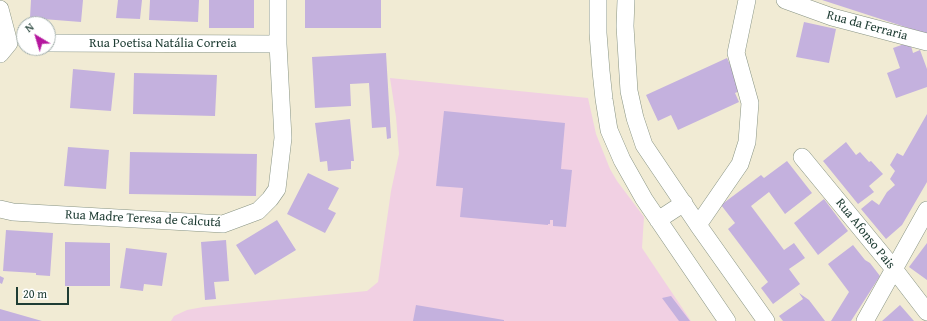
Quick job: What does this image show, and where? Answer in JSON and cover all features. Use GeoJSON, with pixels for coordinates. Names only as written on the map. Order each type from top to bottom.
{"type":"FeatureCollection","features":[{"type":"Feature","properties":{"kind":"street","name":"Rua Madre Teresa de Calcutá"},"geometry":{"type":"LineString","coordinates":[[0,209],[13,212],[223,224],[258,211],[270,199],[277,189],[283,138],[278,44],[278,0]]}},
{"type":"Feature","properties":{"kind":"street"},"geometry":{"type":"LineString","coordinates":[[598,0],[598,33],[601,71],[609,130],[622,160],[644,199],[727,321]]}},
{"type":"Feature","properties":{"kind":"street"},"geometry":{"type":"LineString","coordinates":[[626,0],[629,91],[635,118],[644,145],[766,321]]}},
{"type":"Feature","properties":{"kind":"street"},"geometry":{"type":"LineString","coordinates":[[698,225],[740,164],[747,142],[750,103],[736,53],[747,0]]}},
{"type":"Feature","properties":{"kind":"street","name":"Rua da Ferraria"},"geometry":{"type":"LineString","coordinates":[[785,0],[832,17],[927,42]]}},
{"type":"Feature","properties":{"kind":"street"},"geometry":{"type":"LineString","coordinates":[[0,9],[11,47]]}},
{"type":"Feature","properties":{"kind":"street","name":"Rua Poetisa Natália Correia"},"geometry":{"type":"LineString","coordinates":[[56,43],[278,44]]}},
{"type":"Feature","properties":{"kind":"street","name":"Rua Afonso Pais"},"geometry":{"type":"LineString","coordinates":[[802,157],[927,312]]}},
{"type":"Feature","properties":{"kind":"street"},"geometry":{"type":"LineString","coordinates":[[658,220],[684,203]]}},
{"type":"Feature","properties":{"kind":"street"},"geometry":{"type":"LineString","coordinates":[[865,321],[927,210]]}},
{"type":"Feature","properties":{"kind":"shaded area"},"geometry":{"type":"Polygon","coordinates":[[[390,78],[588,98],[596,134],[610,169],[617,181],[644,217],[642,248],[691,321],[171,321],[174,316],[187,310],[203,307],[367,291],[378,282],[391,191],[399,154],[396,117],[390,78]]]}},
{"type":"Feature","properties":{"kind":"building"},"geometry":{"type":"Polygon","coordinates":[[[31,0],[83,0],[81,22],[56,20],[56,16],[30,16],[31,0]]]}},
{"type":"Feature","properties":{"kind":"building"},"geometry":{"type":"Polygon","coordinates":[[[118,0],[142,0],[140,19],[116,18],[118,0]]]}},
{"type":"Feature","properties":{"kind":"building"},"geometry":{"type":"Polygon","coordinates":[[[150,0],[199,0],[198,22],[149,20],[150,0]]]}},
{"type":"Feature","properties":{"kind":"building"},"geometry":{"type":"Polygon","coordinates":[[[209,0],[254,0],[254,28],[209,28],[209,0]]]}},
{"type":"Feature","properties":{"kind":"building"},"geometry":{"type":"Polygon","coordinates":[[[305,0],[381,0],[381,28],[305,28],[305,0]]]}},
{"type":"Feature","properties":{"kind":"building"},"geometry":{"type":"Polygon","coordinates":[[[822,0],[927,0],[927,34],[822,0]]]}},
{"type":"Feature","properties":{"kind":"building"},"geometry":{"type":"Polygon","coordinates":[[[804,22],[836,29],[829,63],[796,57],[804,22]]]}},
{"type":"Feature","properties":{"kind":"building"},"geometry":{"type":"Polygon","coordinates":[[[910,42],[913,53],[920,50],[927,69],[927,87],[896,98],[887,73],[900,68],[893,48],[910,42]]]}},
{"type":"Feature","properties":{"kind":"building"},"geometry":{"type":"Polygon","coordinates":[[[386,53],[391,138],[387,139],[386,127],[372,128],[369,83],[350,84],[351,106],[315,108],[312,57],[386,53]]]}},
{"type":"Feature","properties":{"kind":"building"},"geometry":{"type":"Polygon","coordinates":[[[727,58],[742,90],[735,93],[739,102],[678,130],[671,115],[658,121],[646,95],[727,58]]]}},
{"type":"Feature","properties":{"kind":"building"},"geometry":{"type":"Polygon","coordinates":[[[73,69],[115,73],[111,111],[70,108],[73,69]]]}},
{"type":"Feature","properties":{"kind":"building"},"geometry":{"type":"Polygon","coordinates":[[[134,73],[217,75],[215,116],[133,114],[134,73]]]}},
{"type":"Feature","properties":{"kind":"building"},"geometry":{"type":"Polygon","coordinates":[[[444,111],[565,123],[561,169],[572,170],[566,227],[553,226],[553,220],[550,220],[550,224],[548,225],[460,217],[463,188],[436,186],[444,111]]]}},
{"type":"Feature","properties":{"kind":"building"},"geometry":{"type":"Polygon","coordinates":[[[927,114],[927,182],[902,225],[886,239],[861,209],[872,200],[879,205],[887,192],[895,185],[890,179],[895,171],[890,165],[897,153],[903,156],[927,114]]]}},
{"type":"Feature","properties":{"kind":"building"},"geometry":{"type":"Polygon","coordinates":[[[350,119],[354,161],[351,161],[351,169],[328,171],[327,161],[320,162],[315,123],[350,119]]]}},
{"type":"Feature","properties":{"kind":"building"},"geometry":{"type":"Polygon","coordinates":[[[846,142],[856,155],[860,152],[883,174],[869,186],[874,192],[858,204],[823,161],[846,142]]]}},
{"type":"Feature","properties":{"kind":"building"},"geometry":{"type":"Polygon","coordinates":[[[68,147],[109,150],[106,189],[64,186],[68,147]]]}},
{"type":"Feature","properties":{"kind":"building"},"geometry":{"type":"Polygon","coordinates":[[[130,152],[257,154],[256,196],[129,194],[130,152]]]}},
{"type":"Feature","properties":{"kind":"building"},"geometry":{"type":"Polygon","coordinates":[[[787,161],[812,193],[785,214],[769,192],[751,206],[784,250],[794,243],[805,258],[789,269],[800,284],[773,304],[761,288],[768,282],[728,229],[735,223],[721,205],[761,175],[764,178],[787,161]]]}},
{"type":"Feature","properties":{"kind":"building"},"geometry":{"type":"Polygon","coordinates":[[[308,173],[339,188],[328,209],[336,213],[325,233],[287,214],[308,173]]]}},
{"type":"Feature","properties":{"kind":"building"},"geometry":{"type":"Polygon","coordinates":[[[824,199],[848,231],[818,255],[794,223],[824,199]]]}},
{"type":"Feature","properties":{"kind":"building"},"geometry":{"type":"Polygon","coordinates":[[[277,220],[296,250],[255,275],[236,245],[277,220]]]}},
{"type":"Feature","properties":{"kind":"building"},"geometry":{"type":"Polygon","coordinates":[[[6,230],[53,233],[50,276],[36,275],[36,273],[3,271],[6,230]]]}},
{"type":"Feature","properties":{"kind":"building"},"geometry":{"type":"Polygon","coordinates":[[[226,240],[229,281],[214,282],[216,299],[205,300],[201,242],[226,240]]]}},
{"type":"Feature","properties":{"kind":"building"},"geometry":{"type":"Polygon","coordinates":[[[65,242],[110,243],[110,286],[65,286],[65,242]]]}},
{"type":"Feature","properties":{"kind":"building"},"geometry":{"type":"Polygon","coordinates":[[[927,243],[927,280],[909,267],[927,243]]]}},
{"type":"Feature","properties":{"kind":"building"},"geometry":{"type":"Polygon","coordinates":[[[853,245],[880,276],[851,321],[831,321],[849,292],[828,264],[853,245]]]}},
{"type":"Feature","properties":{"kind":"building"},"geometry":{"type":"Polygon","coordinates":[[[126,248],[167,253],[162,286],[144,284],[143,291],[120,288],[126,248]]]}},
{"type":"Feature","properties":{"kind":"building"},"geometry":{"type":"Polygon","coordinates":[[[0,276],[4,278],[2,284],[0,283],[0,276]]]}},
{"type":"Feature","properties":{"kind":"building"},"geometry":{"type":"Polygon","coordinates":[[[799,293],[809,300],[825,321],[783,321],[779,316],[803,299],[799,293]]]}},
{"type":"Feature","properties":{"kind":"building"},"geometry":{"type":"Polygon","coordinates":[[[671,296],[690,321],[679,321],[662,298],[671,296]]]}},
{"type":"Feature","properties":{"kind":"building"},"geometry":{"type":"Polygon","coordinates":[[[416,305],[504,320],[504,321],[413,321],[416,305]]]}},
{"type":"Feature","properties":{"kind":"building"},"geometry":{"type":"Polygon","coordinates":[[[900,305],[914,321],[882,321],[900,305]]]}},
{"type":"Feature","properties":{"kind":"building"},"geometry":{"type":"Polygon","coordinates":[[[0,309],[42,321],[0,321],[0,309]]]}}]}
